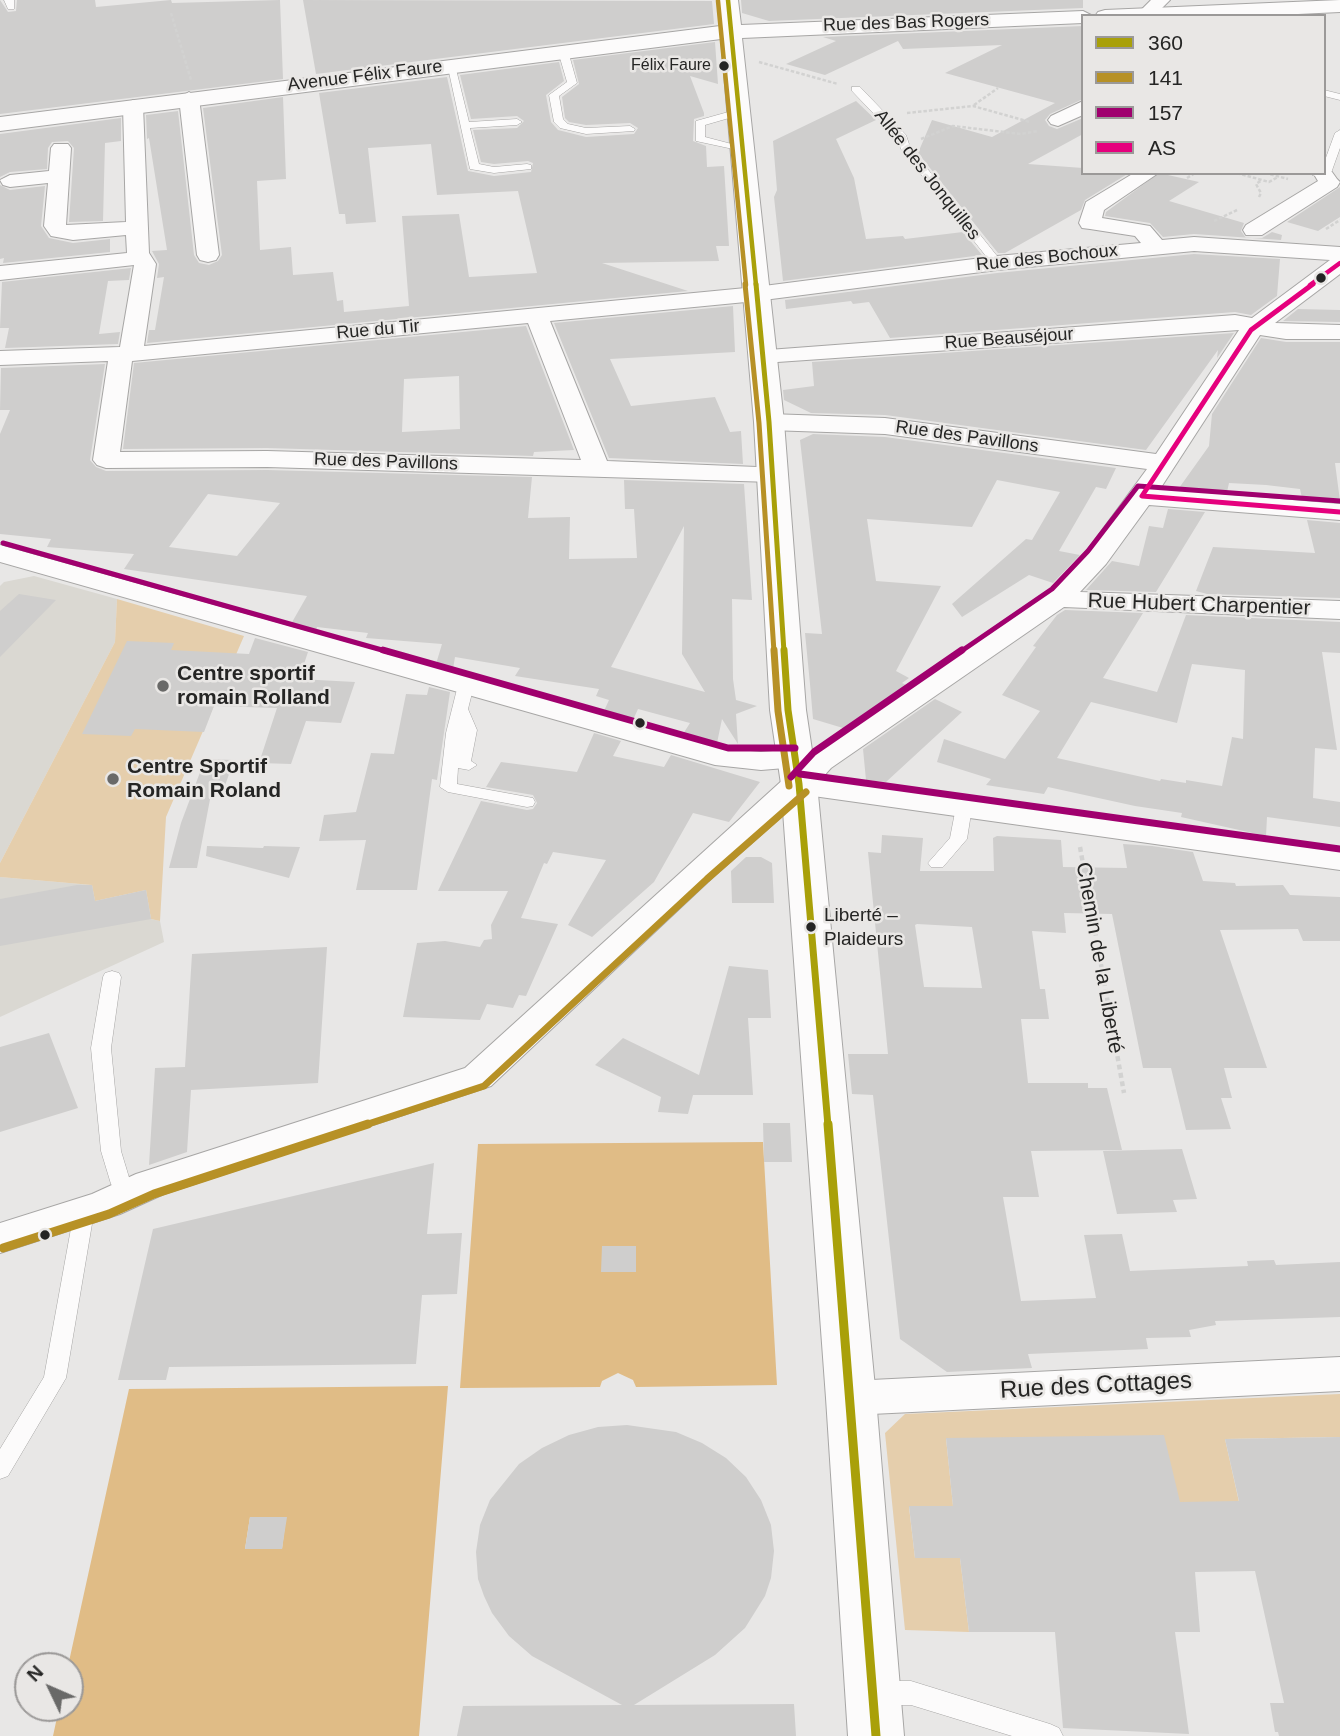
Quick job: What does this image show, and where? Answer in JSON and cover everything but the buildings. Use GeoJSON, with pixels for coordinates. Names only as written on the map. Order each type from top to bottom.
{"type":"FeatureCollection","features":[{"type":"Feature","properties":{"kind":"main road"},"geometry":{"type":"LineString","coordinates":[[728,0],[774,474],[788,710],[798,771],[851,1398],[874,1715]]}},
{"type":"Feature","properties":{"kind":"main road"},"geometry":{"type":"LineString","coordinates":[[1117,14],[1157,7],[1193,14],[1340,6]]}},
{"type":"Feature","properties":{"kind":"main road","name":"Rue des Bas Rogers"},"geometry":{"type":"LineString","coordinates":[[732,43],[1081,17]]}},
{"type":"Feature","properties":{"kind":"main road","name":"Avenue Félix Faure"},"geometry":{"type":"LineString","coordinates":[[0,124],[563,51],[732,43]]}},
{"type":"Feature","properties":{"kind":"street"},"geometry":{"type":"LineString","coordinates":[[193,98],[208,255]]}},
{"type":"Feature","properties":{"kind":"street"},"geometry":{"type":"LineString","coordinates":[[126,354],[145,264],[139,258],[132,106]]}},
{"type":"Feature","properties":{"kind":"street"},"geometry":{"type":"LineString","coordinates":[[1058,120],[1081,108]]}},
{"type":"Feature","properties":{"kind":"street"},"geometry":{"type":"LineString","coordinates":[[61,148],[55,226],[58,231],[65,232]]}},
{"type":"Feature","properties":{"kind":"street"},"geometry":{"type":"LineString","coordinates":[[1254,230],[1330,183],[1327,172]]}},
{"type":"Feature","properties":{"kind":"street"},"geometry":{"type":"LineString","coordinates":[[1145,175],[1094,207],[1090,223],[1150,239],[1197,227],[1298,234]]}},
{"type":"Feature","properties":{"kind":"street"},"geometry":{"type":"LineString","coordinates":[[10,181],[57,176]]}},
{"type":"Feature","properties":{"kind":"street"},"geometry":{"type":"LineString","coordinates":[[40,235],[137,228]]}},
{"type":"Feature","properties":{"kind":"street","name":"Rue des Bochoux"},"geometry":{"type":"LineString","coordinates":[[756,293],[997,263],[1150,239],[1340,254]]}},
{"type":"Feature","properties":{"kind":"street"},"geometry":{"type":"LineString","coordinates":[[0,273],[139,258]]}},
{"type":"Feature","properties":{"kind":"street"},"geometry":{"type":"LineString","coordinates":[[0,1218],[83,1192],[135,1184],[478,1077],[700,871],[798,771],[820,761],[1059,597],[1096,558],[1142,496],[1255,326],[1340,263]]}},
{"type":"Feature","properties":{"kind":"street","name":"Rue du Tir"},"geometry":{"type":"LineString","coordinates":[[0,358],[126,354],[756,293]]}},
{"type":"Feature","properties":{"kind":"street"},"geometry":{"type":"LineString","coordinates":[[536,314],[597,469]]}},
{"type":"Feature","properties":{"kind":"street","name":"Rue Beauséjour"},"geometry":{"type":"LineString","coordinates":[[762,356],[1235,322],[1286,332],[1340,332]]}},
{"type":"Feature","properties":{"kind":"street","name":"Rue des Pavillons"},"geometry":{"type":"LineString","coordinates":[[126,354],[106,460],[267,459],[774,474]]}},
{"type":"Feature","properties":{"kind":"street","name":"Rue des Pavillons"},"geometry":{"type":"LineString","coordinates":[[769,422],[885,426],[1163,463]]}},
{"type":"Feature","properties":{"kind":"street"},"geometry":{"type":"LineString","coordinates":[[1142,496],[1340,512]]}},
{"type":"Feature","properties":{"kind":"street"},"geometry":{"type":"LineString","coordinates":[[5,560],[463,697],[726,758],[761,761],[964,807],[1340,860]]}},
{"type":"Feature","properties":{"kind":"street","name":"Rue Hubert Charpentier"},"geometry":{"type":"LineString","coordinates":[[1059,597],[1074,600],[1340,610]]}},
{"type":"Feature","properties":{"kind":"street"},"geometry":{"type":"LineString","coordinates":[[0,1238],[84,1212],[135,1184]]}},
{"type":"Feature","properties":{"kind":"street","name":"Rue des Cottages"},"geometry":{"type":"LineString","coordinates":[[851,1398],[1340,1374]]}},
{"type":"Feature","properties":{"kind":"lane"},"geometry":{"type":"LineString","coordinates":[[563,51],[572,83],[554,95],[558,120],[564,126],[586,131],[630,129]]}},
{"type":"Feature","properties":{"kind":"lane"},"geometry":{"type":"LineString","coordinates":[[450,65],[474,167],[494,170],[527,167]]}},
{"type":"Feature","properties":{"kind":"lane","name":"Allée des Jonquilles"},"geometry":{"type":"LineString","coordinates":[[856,89],[902,138],[905,147],[997,263]]}},
{"type":"Feature","properties":{"kind":"lane"},"geometry":{"type":"LineString","coordinates":[[739,112],[700,123],[700,139],[743,150]]}},
{"type":"Feature","properties":{"kind":"lane"},"geometry":{"type":"LineString","coordinates":[[466,125],[517,122]]}},
{"type":"Feature","properties":{"kind":"lane"},"geometry":{"type":"LineString","coordinates":[[1327,172],[1340,133]]}},
{"type":"Feature","properties":{"kind":"lane"},"geometry":{"type":"LineString","coordinates":[[463,697],[469,730],[462,764],[469,765]]}},
{"type":"Feature","properties":{"kind":"lane"},"geometry":{"type":"LineString","coordinates":[[463,697],[454,733],[448,787],[527,802]]}},
{"type":"Feature","properties":{"kind":"lane"},"geometry":{"type":"LineString","coordinates":[[937,863],[958,839],[964,807]]}},
{"type":"Feature","properties":{"kind":"lane"},"geometry":{"type":"LineString","coordinates":[[112,977],[101,1048],[111,1151],[135,1184]]}},
{"type":"Feature","properties":{"kind":"lane"},"geometry":{"type":"LineString","coordinates":[[0,1469],[55,1378],[84,1212]]}},
{"type":"Feature","properties":{"kind":"lane"},"geometry":{"type":"LineString","coordinates":[[874,1715],[911,1693],[1050,1736]]}},
{"type":"Feature","properties":{"kind":"path"},"geometry":{"type":"LineString","coordinates":[[171,13],[193,98]]}},
{"type":"Feature","properties":{"kind":"path"},"geometry":{"type":"LineString","coordinates":[[732,43],[856,89]]}},
{"type":"Feature","properties":{"kind":"path"},"geometry":{"type":"LineString","coordinates":[[973,106],[998,88]]}},
{"type":"Feature","properties":{"kind":"path"},"geometry":{"type":"LineString","coordinates":[[872,104],[911,113],[973,106],[1030,122]]}},
{"type":"Feature","properties":{"kind":"path"},"geometry":{"type":"LineString","coordinates":[[905,147],[938,130],[953,126],[1021,134],[1037,131],[1058,120]]}},
{"type":"Feature","properties":{"kind":"path"},"geometry":{"type":"LineString","coordinates":[[1187,178],[1192,175]]}},
{"type":"Feature","properties":{"kind":"path"},"geometry":{"type":"LineString","coordinates":[[1244,175],[1269,182],[1278,177]]}},
{"type":"Feature","properties":{"kind":"path"},"geometry":{"type":"LineString","coordinates":[[1272,175],[1293,180]]}},
{"type":"Feature","properties":{"kind":"path"},"geometry":{"type":"LineString","coordinates":[[1253,204],[1261,193],[1256,184],[1262,180]]}},
{"type":"Feature","properties":{"kind":"path"},"geometry":{"type":"LineString","coordinates":[[1197,227],[1210,224],[1228,212],[1242,209]]}},
{"type":"Feature","properties":{"kind":"path"},"geometry":{"type":"LineString","coordinates":[[1323,232],[1340,220]]}},
{"type":"Feature","properties":{"kind":"path"},"geometry":{"type":"LineString","coordinates":[[1331,226],[1340,229]]}},
{"type":"Feature","properties":{"kind":"path","name":"Chemin de la Liberté"},"geometry":{"type":"LineString","coordinates":[[1075,822],[1124,1093]]}},
{"type":"Feature","properties":{"kind":"shaded area"},"geometry":{"type":"Polygon","coordinates":[[[34,576],[117,599],[115,642],[0,863],[0,586],[4,582],[34,576]]]}},
{"type":"Feature","properties":{"kind":"shaded area","name":"Centre Sportif Romain Roland"},"geometry":{"type":"Polygon","coordinates":[[[117,599],[244,636],[166,817],[160,921],[151,919],[146,890],[95,901],[92,885],[0,877],[0,863],[115,642],[117,599]]]}},
{"type":"Feature","properties":{"kind":"shaded area"},"geometry":{"type":"Polygon","coordinates":[[[0,877],[92,885],[95,901],[146,890],[151,919],[160,921],[164,942],[0,1017],[0,877]]]}},
{"type":"Feature","properties":{"kind":"shaded area"},"geometry":{"type":"Polygon","coordinates":[[[763,1142],[777,1385],[636,1387],[633,1380],[618,1373],[602,1381],[600,1387],[460,1388],[478,1144],[763,1142]],[[602,1246],[602,1272],[636,1272],[636,1246],[602,1246]]]}},
{"type":"Feature","properties":{"kind":"shaded area"},"geometry":{"type":"Polygon","coordinates":[[[448,1386],[419,1736],[53,1736],[56,1722],[84,1722],[84,1652],[71,1652],[129,1389],[448,1386]],[[250,1517],[245,1549],[282,1549],[286,1517],[250,1517]]]}},
{"type":"Feature","properties":{"kind":"shaded area"},"geometry":{"type":"Polygon","coordinates":[[[1340,1394],[1340,1437],[1225,1439],[1239,1502],[1180,1502],[946,1438],[953,1506],[909,1507],[915,1558],[960,1558],[969,1632],[905,1630],[885,1433],[905,1414],[1340,1394]]]}},
{"type":"Feature","properties":{"kind":"transit line","name":"360"},"geometry":{"type":"LineString","coordinates":[[728,0],[769,422],[788,710],[799,784],[851,1398],[876,1736]]}},
{"type":"Feature","properties":{"kind":"transit line","name":"141"},"geometry":{"type":"LineString","coordinates":[[718,1],[759,423],[778,711],[789,786]]}},
{"type":"Feature","properties":{"kind":"transit line","name":"AS"},"geometry":{"type":"LineString","coordinates":[[1340,263],[1251,330],[1142,496],[1340,512]]}},
{"type":"Feature","properties":{"kind":"transit line","name":"157"},"geometry":{"type":"LineString","coordinates":[[791,777],[814,752],[1052,589],[1088,551],[1138,486],[1340,501]]}},
{"type":"Feature","properties":{"kind":"transit line","name":"157"},"geometry":{"type":"LineString","coordinates":[[3,543],[728,748],[795,748]]}},
{"type":"Feature","properties":{"kind":"transit line","name":"157"},"geometry":{"type":"LineString","coordinates":[[800,774],[1340,849]]}},
{"type":"Feature","properties":{"kind":"transit line","name":"141"},"geometry":{"type":"LineString","coordinates":[[3,1248],[109,1214],[154,1194],[484,1086],[707,879],[806,792]]}},
{"type":"Feature","properties":{"kind":"place","name":"Félix Faure"},"geometry":{"type":"Point","coordinates":[724,66]}},
{"type":"Feature","properties":{"kind":"place","name":"Centre sportif romain Rolland"},"geometry":{"type":"Point","coordinates":[163,686]}},
{"type":"Feature","properties":{"kind":"place","name":"Centre Sportif Romain Roland"},"geometry":{"type":"Point","coordinates":[113,779]}},
{"type":"Feature","properties":{"kind":"place","name":"Liberté – Plaideurs"},"geometry":{"type":"Point","coordinates":[811,927]}}]}
